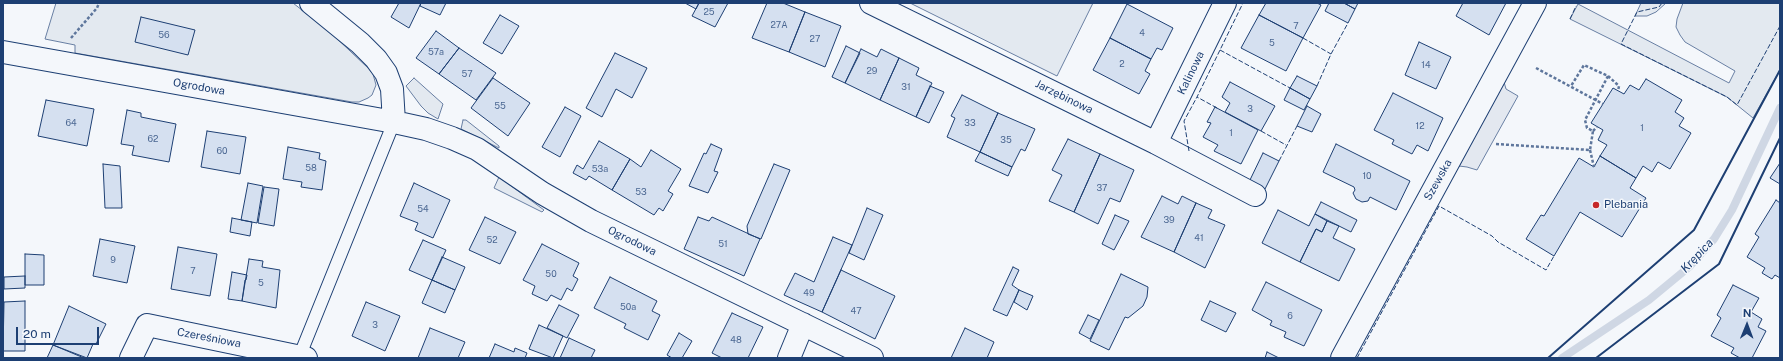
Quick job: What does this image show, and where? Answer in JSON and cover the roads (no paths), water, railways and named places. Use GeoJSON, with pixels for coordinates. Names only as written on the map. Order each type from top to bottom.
{"type":"FeatureCollection","features":[{"type":"Feature","properties":{"kind":"street"},"geometry":{"type":"LineString","coordinates":[[311,3],[360,43],[376,59],[386,73],[392,90],[394,122]]}},
{"type":"Feature","properties":{"kind":"street","name":"Jarzębinowa"},"geometry":{"type":"LineString","coordinates":[[871,3],[1156,143],[1255,195]]}},
{"type":"Feature","properties":{"kind":"street","name":"Kalinowa"},"geometry":{"type":"LineString","coordinates":[[1156,143],[1225,3]]}},
{"type":"Feature","properties":{"kind":"street","name":"Szewska"},"geometry":{"type":"LineString","coordinates":[[1342,358],[1535,3]]}},
{"type":"Feature","properties":{"kind":"street","name":"Ogrodowa"},"geometry":{"type":"LineString","coordinates":[[3,52],[426,129],[477,149],[542,193],[591,221],[872,358]]}},
{"type":"Feature","properties":{"kind":"street"},"geometry":{"type":"LineString","coordinates":[[789,358],[803,324]]}},
{"type":"Feature","properties":{"kind":"street","name":"Czereśniowa"},"geometry":{"type":"LineString","coordinates":[[131,358],[147,326],[303,357]]}},
{"type":"Feature","properties":{"kind":"lane"},"geometry":{"type":"LineString","coordinates":[[303,357],[394,122]]}},
{"type":"Feature","properties":{"kind":"waterway","name":"Krępica"},"geometry":{"type":"LineString","coordinates":[[1562,358],[1649,300],[1689,267],[1714,239],[1732,210],[1780,108]]}},
{"type":"Feature","properties":{"kind":"place","name":"Plebania"},"geometry":{"type":"Point","coordinates":[1596,205]}}]}
